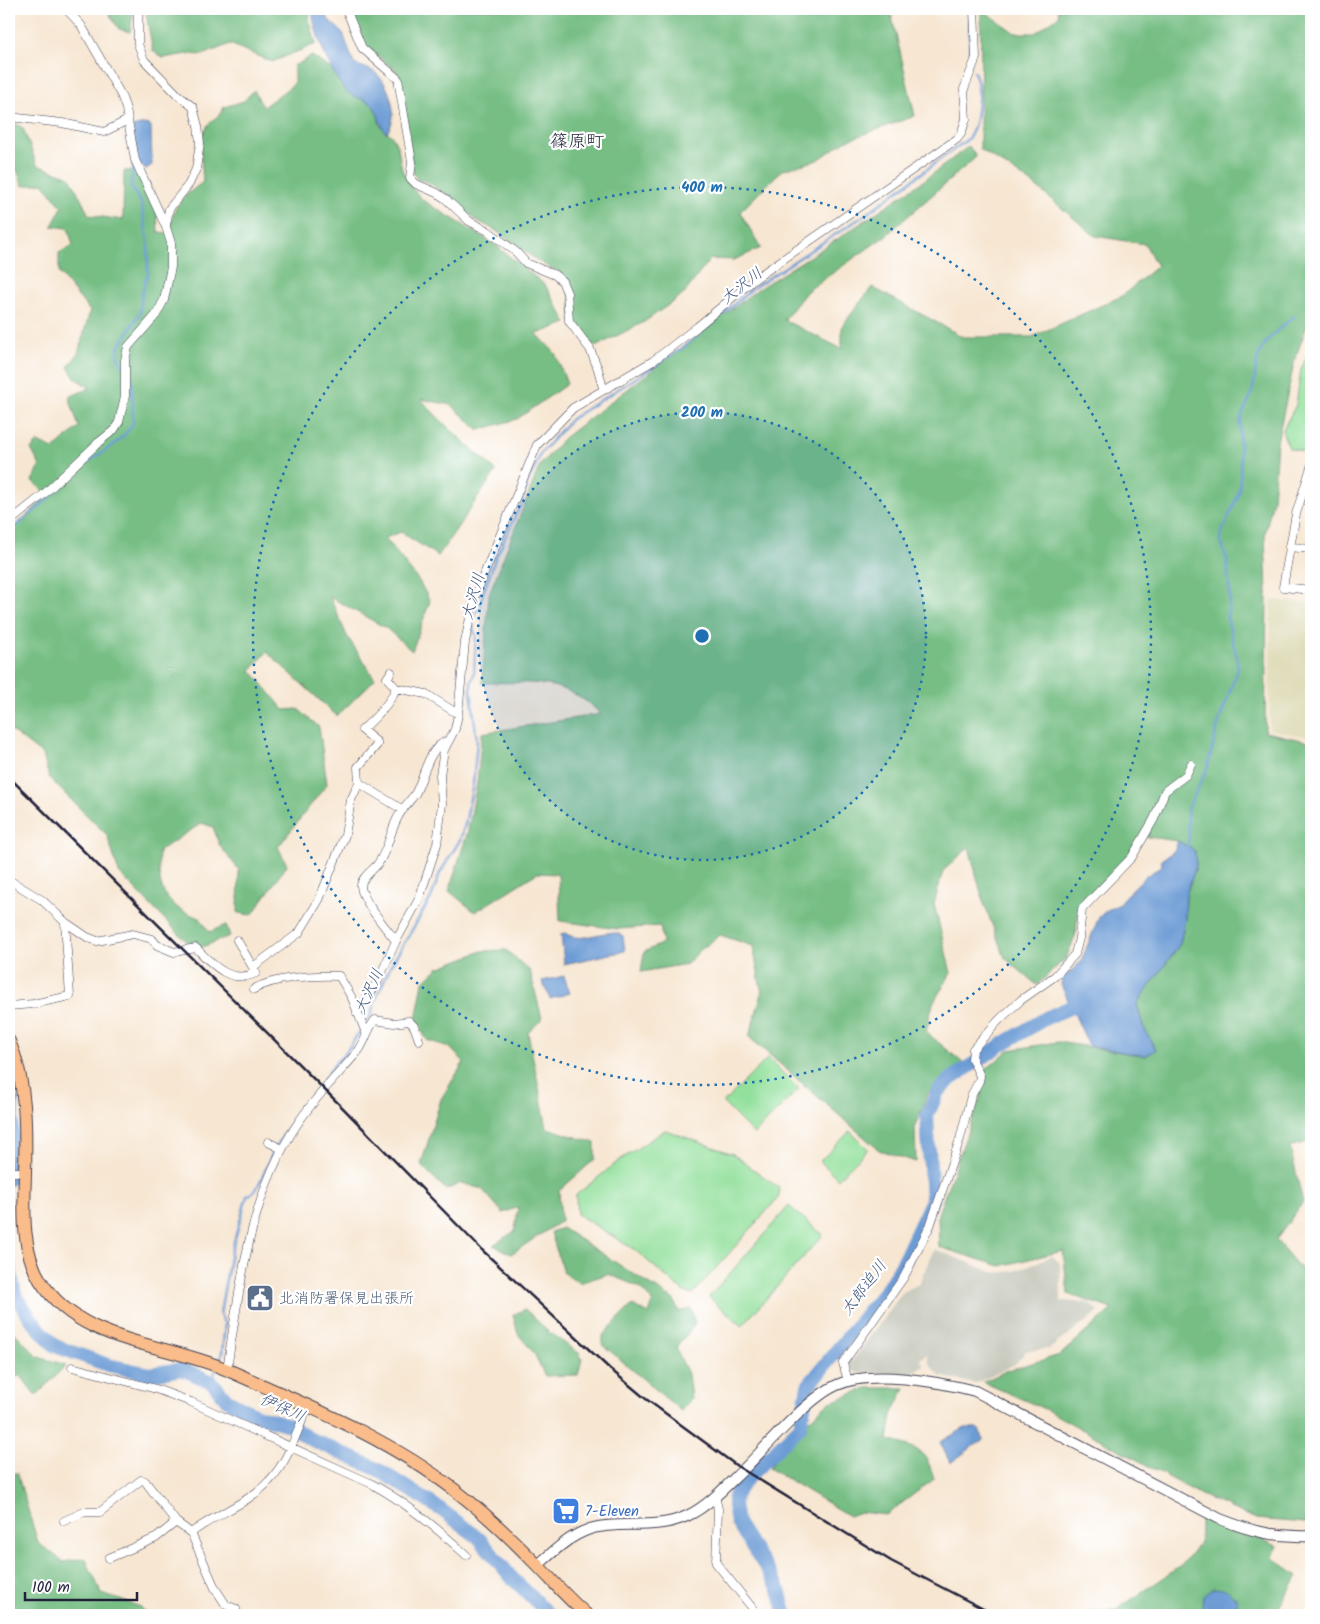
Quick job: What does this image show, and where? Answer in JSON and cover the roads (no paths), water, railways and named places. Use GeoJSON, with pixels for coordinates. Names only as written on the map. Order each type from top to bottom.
{"type":"FeatureCollection","features":[{"type":"Feature","properties":{"kind":"highway"},"geometry":{"type":"LineString","coordinates":[[9,1041],[18,1069],[23,1096],[17,1172],[31,1263],[46,1290],[62,1307],[91,1327],[227,1369],[353,1426],[456,1491],[496,1524],[587,1615]]}},
{"type":"Feature","properties":{"kind":"street"},"geometry":{"type":"LineString","coordinates":[[9,522],[43,495],[114,430],[119,422],[126,396],[125,360],[128,347],[156,315],[164,300],[172,258],[166,228],[136,160],[121,94],[95,46],[81,25],[66,9]]}},
{"type":"Feature","properties":{"kind":"street"},"geometry":{"type":"LineString","coordinates":[[138,9],[138,44],[144,60],[178,95],[193,107],[198,126],[200,142],[196,170],[189,184],[169,209],[166,228]]}},
{"type":"Feature","properties":{"kind":"street"},"geometry":{"type":"LineString","coordinates":[[346,9],[362,48],[398,79],[412,162],[410,178],[416,184],[438,192],[469,221],[505,243],[526,263],[555,275],[562,281],[566,293],[569,321],[590,349],[603,388]]}},
{"type":"Feature","properties":{"kind":"street"},"geometry":{"type":"LineString","coordinates":[[359,1016],[419,899],[437,844],[442,804],[440,775],[444,750],[455,729],[458,714],[465,642],[474,599],[537,445],[557,422],[573,408],[603,388],[653,361],[756,278],[957,139],[961,134],[966,119],[964,89],[976,58],[974,9]]}},
{"type":"Feature","properties":{"kind":"street"},"geometry":{"type":"LineString","coordinates":[[9,118],[62,123],[104,132],[128,120]]}},
{"type":"Feature","properties":{"kind":"street"},"geometry":{"type":"LineString","coordinates":[[1311,467],[1296,514],[1283,587],[1311,590]]}},
{"type":"Feature","properties":{"kind":"street"},"geometry":{"type":"LineString","coordinates":[[1289,547],[1311,549]]}},
{"type":"Feature","properties":{"kind":"street"},"geometry":{"type":"LineString","coordinates":[[391,672],[388,680],[396,688],[426,694],[458,714]]}},
{"type":"Feature","properties":{"kind":"street"},"geometry":{"type":"LineString","coordinates":[[9,880],[42,900],[65,922],[87,937],[97,941],[134,934],[152,939],[174,952],[196,948],[218,970],[226,974],[237,976],[255,970],[299,933],[319,900],[345,835],[351,800],[359,783],[358,766],[377,745],[377,742],[362,730],[380,711],[396,688]]}},
{"type":"Feature","properties":{"kind":"street"},"geometry":{"type":"LineString","coordinates":[[396,941],[375,914],[361,888],[362,882],[385,852],[395,824],[402,810],[414,794],[431,757],[441,743],[449,740],[455,729]]}},
{"type":"Feature","properties":{"kind":"street"},"geometry":{"type":"LineString","coordinates":[[848,1381],[843,1363],[904,1277],[930,1226],[960,1139],[971,1096],[980,1076],[972,1059],[973,1049],[982,1037],[1020,1000],[1055,976],[1075,954],[1082,909],[1132,857],[1154,819],[1165,791],[1186,775],[1191,764]]}},
{"type":"Feature","properties":{"kind":"street"},"geometry":{"type":"LineString","coordinates":[[359,783],[402,810]]}},
{"type":"Feature","properties":{"kind":"street"},"geometry":{"type":"LineString","coordinates":[[9,1006],[33,1004],[70,996],[65,922]]}},
{"type":"Feature","properties":{"kind":"street"},"geometry":{"type":"LineString","coordinates":[[238,940],[262,984]]}},
{"type":"Feature","properties":{"kind":"street"},"geometry":{"type":"LineString","coordinates":[[227,1369],[248,1245],[259,1208],[281,1149],[309,1107],[366,1041],[366,1033],[352,998],[339,976],[316,976],[262,984],[254,989]]}},
{"type":"Feature","properties":{"kind":"street"},"geometry":{"type":"LineString","coordinates":[[366,1033],[377,1019],[394,1023],[409,1021],[414,1026],[419,1040]]}},
{"type":"Feature","properties":{"kind":"street"},"geometry":{"type":"LineString","coordinates":[[268,1142],[281,1149]]}},
{"type":"Feature","properties":{"kind":"street"},"geometry":{"type":"LineString","coordinates":[[72,1367],[156,1389],[191,1402],[290,1446],[396,1497],[466,1555]]}},
{"type":"Feature","properties":{"kind":"street"},"geometry":{"type":"LineString","coordinates":[[538,1565],[573,1536],[592,1529],[659,1524],[676,1520],[702,1507],[822,1394],[848,1381],[868,1378],[934,1382],[975,1391],[1220,1519],[1258,1533],[1279,1536],[1311,1536]]}},
{"type":"Feature","properties":{"kind":"street"},"geometry":{"type":"LineString","coordinates":[[191,1532],[243,1501],[270,1481],[290,1446],[308,1405]]}},
{"type":"Feature","properties":{"kind":"street"},"geometry":{"type":"LineString","coordinates":[[64,1521],[84,1512],[100,1512],[143,1480],[176,1522],[191,1532],[215,1588],[226,1605],[236,1609],[236,1615]]}},
{"type":"Feature","properties":{"kind":"street"},"geometry":{"type":"LineString","coordinates":[[715,1496],[718,1509],[716,1562],[758,1615]]}},
{"type":"Feature","properties":{"kind":"street"},"geometry":{"type":"LineString","coordinates":[[109,1558],[156,1538],[176,1522]]}},
{"type":"Feature","properties":{"kind":"water"},"geometry":{"type":"Polygon","coordinates":[[[312,9],[323,9],[329,20],[343,33],[354,64],[373,71],[383,81],[390,95],[393,112],[390,127],[386,133],[373,106],[346,91],[334,74],[319,40],[312,9]]]}},
{"type":"Feature","properties":{"kind":"water"},"geometry":{"type":"Polygon","coordinates":[[[145,124],[151,126],[152,165],[146,169],[140,165],[133,169],[132,164],[136,150],[132,127],[145,124]]]}},
{"type":"Feature","properties":{"kind":"water"},"geometry":{"type":"Polygon","coordinates":[[[1178,841],[1195,851],[1196,866],[1186,895],[1185,920],[1180,944],[1137,1004],[1143,1026],[1156,1050],[1145,1056],[1089,1046],[1061,985],[1062,978],[1081,961],[1099,917],[1107,910],[1122,903],[1122,899],[1146,876],[1162,866],[1161,860],[1174,851],[1178,841]]]}},
{"type":"Feature","properties":{"kind":"water"},"geometry":{"type":"Polygon","coordinates":[[[565,933],[572,936],[587,937],[616,933],[623,936],[625,951],[564,964],[561,934],[565,933]]]}},
{"type":"Feature","properties":{"kind":"water"},"geometry":{"type":"Polygon","coordinates":[[[564,976],[570,993],[550,999],[542,981],[564,976]]]}},
{"type":"Feature","properties":{"kind":"water"},"geometry":{"type":"Polygon","coordinates":[[[965,1428],[978,1428],[984,1439],[950,1463],[940,1442],[965,1428]]]}},
{"type":"Feature","properties":{"kind":"water"},"geometry":{"type":"Polygon","coordinates":[[[1213,1588],[1226,1589],[1237,1599],[1237,1615],[1201,1615],[1203,1596],[1213,1588]]]}},
{"type":"Feature","properties":{"kind":"waterway","name":"大沢川"},"geometry":{"type":"LineString","coordinates":[[969,9],[970,65]]}},
{"type":"Feature","properties":{"kind":"waterway","name":"大沢川"},"geometry":{"type":"LineString","coordinates":[[219,1362],[222,1353],[225,1324],[220,1315],[223,1296],[231,1252],[247,1196],[256,1188],[272,1154],[287,1130],[336,1062],[344,1055],[371,1015],[390,967],[431,898],[440,873],[460,840],[473,784],[477,742],[471,691],[476,635],[473,629],[474,620],[495,559],[522,502],[527,484],[541,453],[571,419],[683,348],[753,288],[862,217],[968,139],[974,125],[978,106],[978,87],[974,72]]}},
{"type":"Feature","properties":{"kind":"waterway"},"geometry":{"type":"LineString","coordinates":[[123,367],[118,357],[118,348],[140,313],[142,293],[148,272],[148,241],[141,203],[131,187],[133,169]]}},
{"type":"Feature","properties":{"kind":"waterway"},"geometry":{"type":"LineString","coordinates":[[1187,848],[1189,838],[1187,810],[1207,769],[1219,721],[1238,669],[1227,617],[1230,599],[1227,559],[1220,539],[1239,489],[1241,472],[1241,419],[1252,392],[1257,362],[1262,348],[1278,330],[1295,316]]}},
{"type":"Feature","properties":{"kind":"waterway"},"geometry":{"type":"LineString","coordinates":[[9,530],[29,516],[74,473],[112,446],[129,429],[133,422],[132,379],[128,374]]}},
{"type":"Feature","properties":{"kind":"waterway","name":"太郎迫川"},"geometry":{"type":"LineString","coordinates":[[786,1615],[778,1586],[737,1523],[734,1505],[735,1495],[749,1476],[800,1427],[808,1386],[889,1286],[902,1264],[932,1200],[927,1116],[938,1091],[951,1079],[1001,1045],[1046,1018],[1071,1007]]}},
{"type":"Feature","properties":{"kind":"waterway","name":"伊保川"},"geometry":{"type":"LineString","coordinates":[[9,1092],[12,1099],[12,1177],[9,1179]]}},
{"type":"Feature","properties":{"kind":"waterway","name":"伊保川"},"geometry":{"type":"LineString","coordinates":[[9,1263],[15,1295],[34,1323],[55,1346],[108,1365],[150,1374],[182,1369],[212,1382],[227,1400],[256,1415],[289,1425],[308,1438],[377,1469],[440,1509],[479,1538],[511,1577],[550,1615]]}},
{"type":"Feature","properties":{"kind":"waterway","name":"大沢川"},"geometry":{"type":"LineString","coordinates":[[212,1382],[216,1369]]}},
{"type":"Feature","properties":{"kind":"railway"},"geometry":{"type":"LineString","coordinates":[[9,777],[343,1108],[482,1250],[610,1369],[646,1399],[737,1466],[891,1561],[995,1615]]}},
{"type":"Feature","properties":{"kind":"place","name":"北消防署保見出張所"},"geometry":{"type":"Point","coordinates":[260,1298]}},
{"type":"Feature","properties":{"kind":"place","name":"7-Eleven"},"geometry":{"type":"Point","coordinates":[566,1511]}},
{"type":"Feature","properties":{"kind":"district","name":"篠原町"},"geometry":{"type":"Point","coordinates":[577,141]}}]}
